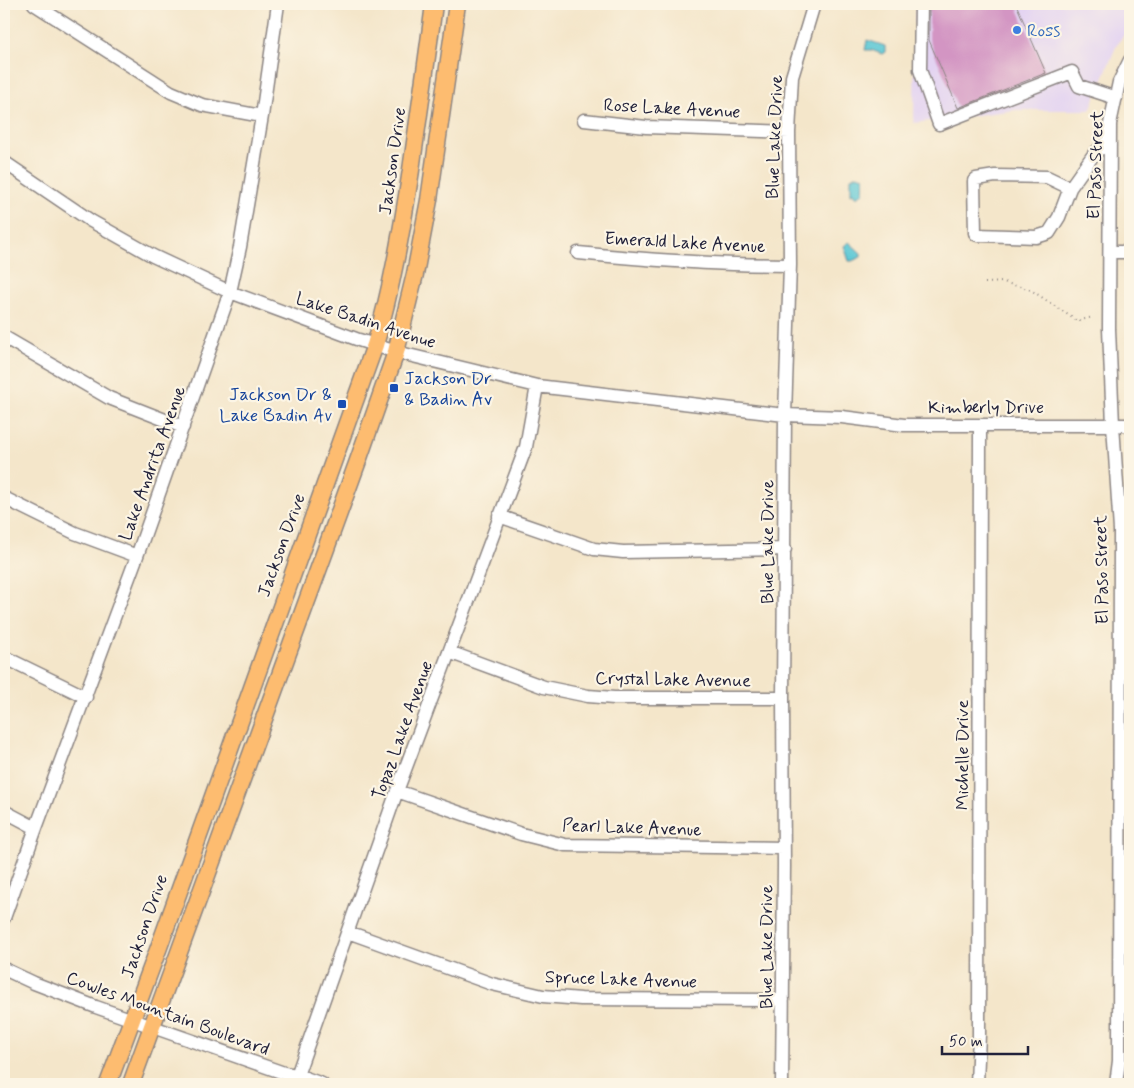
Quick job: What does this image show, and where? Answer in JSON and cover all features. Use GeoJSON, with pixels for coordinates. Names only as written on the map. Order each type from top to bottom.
{"type":"FeatureCollection","features":[{"type":"Feature","properties":{"kind":"main road","name":"Jackson Drive"},"geometry":{"type":"LineString","coordinates":[[108,1084],[146,983],[382,321],[402,229],[434,4]]}},
{"type":"Feature","properties":{"kind":"main road"},"geometry":{"type":"LineString","coordinates":[[131,1084],[396,352],[415,274],[428,200],[457,4]]}},
{"type":"Feature","properties":{"kind":"street"},"geometry":{"type":"LineString","coordinates":[[34,4],[170,92],[202,105],[262,116]]}},
{"type":"Feature","properties":{"kind":"street","name":"Lake Andrita Avenue"},"geometry":{"type":"LineString","coordinates":[[4,918],[184,427],[230,292],[240,247],[262,116],[278,4]]}},
{"type":"Feature","properties":{"kind":"street","name":"Blue Lake Drive"},"geometry":{"type":"LineString","coordinates":[[782,1084],[785,415],[790,265],[789,132],[792,77],[814,4]]}},
{"type":"Feature","properties":{"kind":"street"},"geometry":{"type":"LineString","coordinates":[[921,4],[920,70],[939,124],[1072,72],[1079,86],[1116,98]]}},
{"type":"Feature","properties":{"kind":"street","name":"El Paso Street"},"geometry":{"type":"LineString","coordinates":[[1116,1084],[1119,1061],[1125,874],[1120,530],[1109,329],[1110,124],[1119,82],[1130,60]]}},
{"type":"Feature","properties":{"kind":"street","name":"Rose Lake Avenue"},"geometry":{"type":"LineString","coordinates":[[584,120],[646,127],[789,132]]}},
{"type":"Feature","properties":{"kind":"street"},"geometry":{"type":"LineString","coordinates":[[1070,188],[1048,177],[995,176],[976,178],[974,181],[975,233],[977,235],[1036,237],[1049,233],[1059,217],[1070,188],[1094,154],[1110,139]]}},
{"type":"Feature","properties":{"kind":"street","name":"Lake Badin Avenue"},"geometry":{"type":"LineString","coordinates":[[4,162],[91,221],[153,256],[230,292],[396,352],[537,386],[785,415],[842,417]]}},
{"type":"Feature","properties":{"kind":"street"},"geometry":{"type":"LineString","coordinates":[[1110,252],[1130,252]]}},
{"type":"Feature","properties":{"kind":"street","name":"Emerald Lake Avenue"},"geometry":{"type":"LineString","coordinates":[[578,253],[739,265],[790,265]]}},
{"type":"Feature","properties":{"kind":"street"},"geometry":{"type":"LineString","coordinates":[[4,337],[109,398],[184,427]]}},
{"type":"Feature","properties":{"kind":"street","name":"Topaz Lake Avenue"},"geometry":{"type":"LineString","coordinates":[[295,1080],[397,791],[526,447],[537,386]]}},
{"type":"Feature","properties":{"kind":"street","name":"Kimberly Drive"},"geometry":{"type":"LineString","coordinates":[[842,417],[904,424],[1130,425]]}},
{"type":"Feature","properties":{"kind":"street","name":"Michelle Drive"},"geometry":{"type":"LineString","coordinates":[[977,1084],[979,1034],[980,425]]}},
{"type":"Feature","properties":{"kind":"street"},"geometry":{"type":"LineString","coordinates":[[4,498],[75,534],[137,556]]}},
{"type":"Feature","properties":{"kind":"street"},"geometry":{"type":"LineString","coordinates":[[499,516],[594,549],[623,552],[784,549]]}},
{"type":"Feature","properties":{"kind":"street","name":"Crystal Lake Avenue"},"geometry":{"type":"LineString","coordinates":[[449,652],[544,687],[588,696],[614,698],[783,698]]}},
{"type":"Feature","properties":{"kind":"street"},"geometry":{"type":"LineString","coordinates":[[4,657],[86,697]]}},
{"type":"Feature","properties":{"kind":"street","name":"Pearl Lake Avenue"},"geometry":{"type":"LineString","coordinates":[[397,791],[521,834],[565,845],[784,848]]}},
{"type":"Feature","properties":{"kind":"street"},"geometry":{"type":"LineString","coordinates":[[4,811],[36,828]]}},
{"type":"Feature","properties":{"kind":"street","name":"Spruce Lake Avenue"},"geometry":{"type":"LineString","coordinates":[[348,932],[492,984],[543,996],[581,1000],[783,1000]]}},
{"type":"Feature","properties":{"kind":"street","name":"Cowles Mountain Boulevard"},"geometry":{"type":"LineString","coordinates":[[4,969],[34,983],[131,1019],[284,1072],[295,1080],[322,1084]]}},
{"type":"Feature","properties":{"kind":"path"},"geometry":{"type":"LineString","coordinates":[[985,283],[1003,282],[1031,290],[1077,321],[1093,317]]}},
{"type":"Feature","properties":{"kind":"shaded area"},"geometry":{"type":"Polygon","coordinates":[[[915,4],[1130,4],[1130,27],[1117,44],[1090,110],[1016,110],[914,123],[915,4]]]}},
{"type":"Feature","properties":{"kind":"water"},"geometry":{"type":"Polygon","coordinates":[[[867,40],[885,46],[885,52],[882,54],[865,50],[867,40]]]}},
{"type":"Feature","properties":{"kind":"water"},"geometry":{"type":"Polygon","coordinates":[[[857,175],[864,177],[863,193],[855,196],[853,193],[851,194],[851,178],[857,175]]]}},
{"type":"Feature","properties":{"kind":"water"},"geometry":{"type":"Polygon","coordinates":[[[849,242],[861,253],[861,257],[852,261],[849,261],[844,246],[849,242]]]}},
{"type":"Feature","properties":{"kind":"building"},"geometry":{"type":"Polygon","coordinates":[[[929,4],[1016,4],[1046,73],[958,108],[929,40],[929,4]]]}},
{"type":"Feature","properties":{"kind":"place","name":"Ross"},"geometry":{"type":"Point","coordinates":[1017,30]}},
{"type":"Feature","properties":{"kind":"place","name":"Jackson Dr & Badin Av"},"geometry":{"type":"Point","coordinates":[394,388]}},
{"type":"Feature","properties":{"kind":"place","name":"Jackson Dr & Lake Badin Av"},"geometry":{"type":"Point","coordinates":[342,404]}}]}
